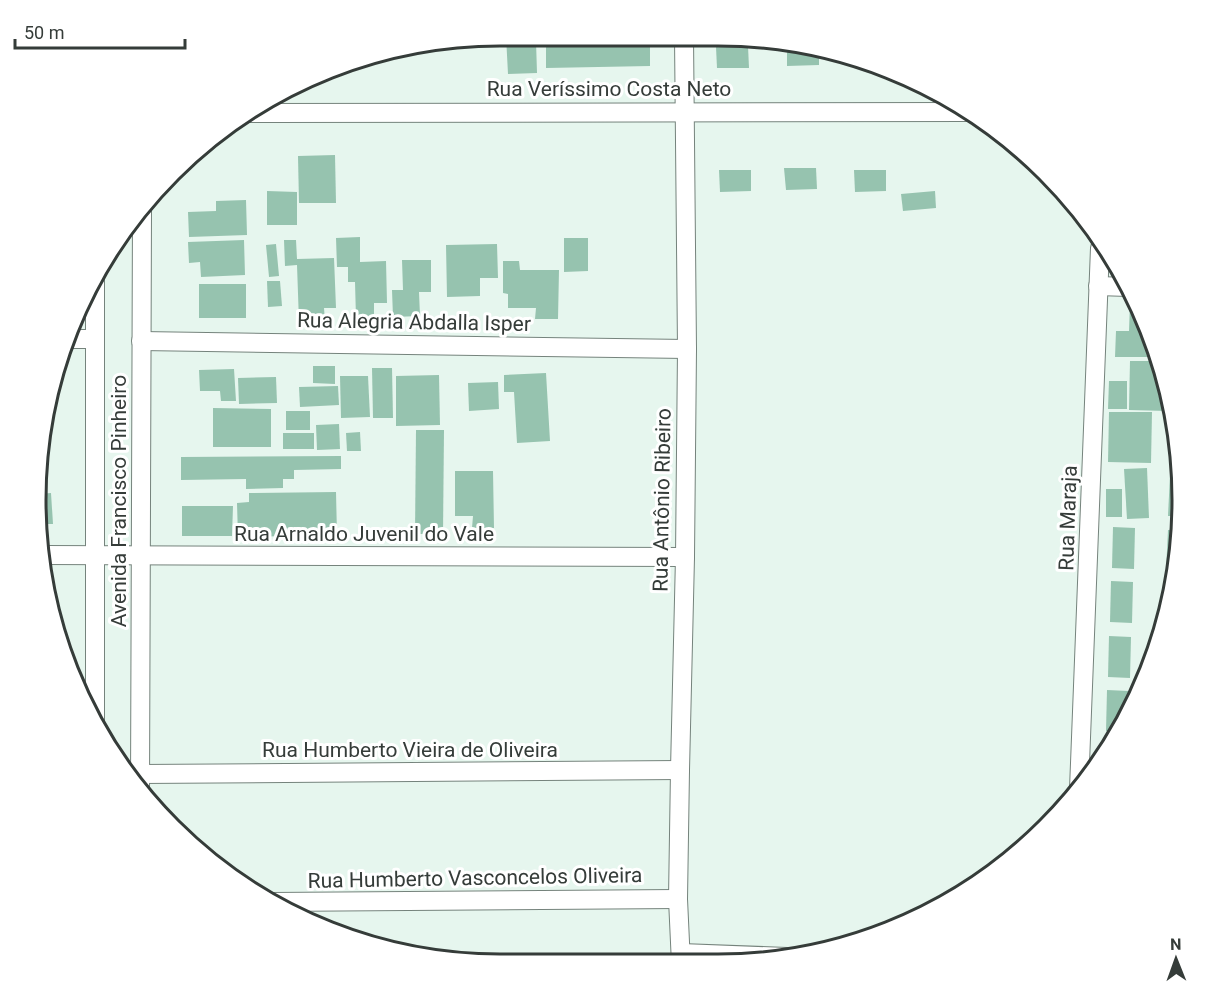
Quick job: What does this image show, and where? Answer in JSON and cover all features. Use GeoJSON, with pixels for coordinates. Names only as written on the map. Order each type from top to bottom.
{"type":"FeatureCollection","features":[{"type":"Feature","properties":{"kind":"street","name":"Rua Antônio Ribeiro"},"geometry":{"type":"LineString","coordinates":[[681,954],[678,899],[687,349],[684,46]]}},
{"type":"Feature","properties":{"kind":"street","name":"Rua Veríssimo Costa Neto"},"geometry":{"type":"LineString","coordinates":[[264,113],[953,112]]}},
{"type":"Feature","properties":{"kind":"street","name":"Avenida Francisco Pinheiro"},"geometry":{"type":"LineString","coordinates":[[140,777],[142,222]]}},
{"type":"Feature","properties":{"kind":"street","name":"Rua Maraja"},"geometry":{"type":"LineString","coordinates":[[1080,775],[1100,255]]}},
{"type":"Feature","properties":{"kind":"street"},"geometry":{"type":"LineString","coordinates":[[1098,286],[1118,287]]}},
{"type":"Feature","properties":{"kind":"street","name":"Avenida Francisco Pinheiro"},"geometry":{"type":"LineString","coordinates":[[95,296],[95,705]]}},
{"type":"Feature","properties":{"kind":"street"},"geometry":{"type":"LineString","coordinates":[[77,339],[95,339]]}},
{"type":"Feature","properties":{"kind":"street","name":"Rua Alegria Abdalla Isper"},"geometry":{"type":"LineString","coordinates":[[141,340],[687,349]]}},
{"type":"Feature","properties":{"kind":"street","name":"Rua Arnaldo Juvenil do Vale"},"geometry":{"type":"LineString","coordinates":[[50,555],[685,557]]}},
{"type":"Feature","properties":{"kind":"street","name":"Rua Humberto Vieira de Oliveira"},"geometry":{"type":"LineString","coordinates":[[145,783],[680,770]]}},
{"type":"Feature","properties":{"kind":"street","name":"Rua Humberto Vasconcelos Oliveira"},"geometry":{"type":"LineString","coordinates":[[288,902],[678,899]]}},
{"type":"Feature","properties":{"kind":"building"},"geometry":{"type":"Polygon","coordinates":[[[507,46],[536,46],[537,73],[508,74],[507,46]]]}},
{"type":"Feature","properties":{"kind":"building"},"geometry":{"type":"Polygon","coordinates":[[[546,46],[650,46],[650,66],[546,68],[546,46]]]}},
{"type":"Feature","properties":{"kind":"building"},"geometry":{"type":"Polygon","coordinates":[[[716,47],[748,47],[749,68],[717,68],[716,47]]]}},
{"type":"Feature","properties":{"kind":"building"},"geometry":{"type":"Polygon","coordinates":[[[787,52],[819,58],[819,65],[787,66],[787,52]]]}},
{"type":"Feature","properties":{"kind":"building"},"geometry":{"type":"Polygon","coordinates":[[[335,155],[336,203],[299,203],[298,156],[335,155]]]}},
{"type":"Feature","properties":{"kind":"building"},"geometry":{"type":"Polygon","coordinates":[[[784,168],[816,168],[817,189],[786,190],[784,168]]]}},
{"type":"Feature","properties":{"kind":"building"},"geometry":{"type":"Polygon","coordinates":[[[719,170],[751,170],[751,191],[720,192],[719,170]]]}},
{"type":"Feature","properties":{"kind":"building"},"geometry":{"type":"Polygon","coordinates":[[[854,170],[886,170],[886,191],[855,192],[854,170]]]}},
{"type":"Feature","properties":{"kind":"building"},"geometry":{"type":"Polygon","coordinates":[[[267,191],[297,192],[297,225],[267,225],[267,191]]]}},
{"type":"Feature","properties":{"kind":"building"},"geometry":{"type":"Polygon","coordinates":[[[935,191],[936,208],[903,211],[901,194],[935,191]]]}},
{"type":"Feature","properties":{"kind":"building"},"geometry":{"type":"Polygon","coordinates":[[[246,200],[247,235],[189,237],[188,212],[216,211],[216,201],[246,200]]]}},
{"type":"Feature","properties":{"kind":"building"},"geometry":{"type":"Polygon","coordinates":[[[360,237],[360,262],[386,261],[387,303],[374,303],[374,317],[356,318],[355,282],[348,282],[348,267],[337,267],[336,238],[360,237]]]}},
{"type":"Feature","properties":{"kind":"building"},"geometry":{"type":"Polygon","coordinates":[[[564,238],[588,238],[588,271],[564,272],[564,238]]]}},
{"type":"Feature","properties":{"kind":"building"},"geometry":{"type":"Polygon","coordinates":[[[244,240],[245,275],[201,277],[200,262],[189,263],[188,242],[244,240]]]}},
{"type":"Feature","properties":{"kind":"building"},"geometry":{"type":"Polygon","coordinates":[[[284,240],[296,240],[297,259],[334,258],[336,308],[324,308],[325,321],[299,322],[297,265],[285,266],[284,240]]]}},
{"type":"Feature","properties":{"kind":"building"},"geometry":{"type":"Polygon","coordinates":[[[276,244],[279,276],[269,277],[266,245],[276,244]]]}},
{"type":"Feature","properties":{"kind":"building"},"geometry":{"type":"Polygon","coordinates":[[[497,244],[498,278],[480,278],[480,296],[447,297],[446,245],[497,244]]]}},
{"type":"Feature","properties":{"kind":"building"},"geometry":{"type":"Polygon","coordinates":[[[402,260],[431,260],[431,292],[419,292],[420,316],[393,317],[392,290],[403,290],[402,260]]]}},
{"type":"Feature","properties":{"kind":"building"},"geometry":{"type":"Polygon","coordinates":[[[503,261],[519,261],[520,270],[559,270],[558,319],[535,319],[536,308],[508,308],[508,294],[503,293],[503,261]]]}},
{"type":"Feature","properties":{"kind":"building"},"geometry":{"type":"Polygon","coordinates":[[[267,281],[280,281],[282,306],[268,307],[267,281]]]}},
{"type":"Feature","properties":{"kind":"building"},"geometry":{"type":"Polygon","coordinates":[[[199,284],[246,284],[246,318],[199,318],[199,284]]]}},
{"type":"Feature","properties":{"kind":"building"},"geometry":{"type":"Polygon","coordinates":[[[1130,311],[1148,357],[1115,357],[1116,331],[1129,331],[1130,311]]]}},
{"type":"Feature","properties":{"kind":"building"},"geometry":{"type":"Polygon","coordinates":[[[1130,361],[1149,361],[1163,411],[1129,410],[1130,361]]]}},
{"type":"Feature","properties":{"kind":"building"},"geometry":{"type":"Polygon","coordinates":[[[313,366],[335,366],[335,384],[313,383],[313,366]]]}},
{"type":"Feature","properties":{"kind":"building"},"geometry":{"type":"Polygon","coordinates":[[[372,368],[392,368],[393,418],[373,418],[372,368]]]}},
{"type":"Feature","properties":{"kind":"building"},"geometry":{"type":"Polygon","coordinates":[[[234,369],[236,401],[221,401],[220,391],[200,391],[199,370],[234,369]]]}},
{"type":"Feature","properties":{"kind":"building"},"geometry":{"type":"Polygon","coordinates":[[[546,373],[550,441],[517,443],[514,392],[504,392],[504,375],[546,373]]]}},
{"type":"Feature","properties":{"kind":"building"},"geometry":{"type":"Polygon","coordinates":[[[439,375],[440,425],[396,426],[396,376],[439,375]]]}},
{"type":"Feature","properties":{"kind":"building"},"geometry":{"type":"Polygon","coordinates":[[[340,376],[368,376],[370,417],[341,418],[340,376]]]}},
{"type":"Feature","properties":{"kind":"building"},"geometry":{"type":"Polygon","coordinates":[[[276,377],[277,403],[239,404],[238,378],[276,377]]]}},
{"type":"Feature","properties":{"kind":"building"},"geometry":{"type":"Polygon","coordinates":[[[1109,381],[1127,381],[1127,409],[1108,409],[1109,381]]]}},
{"type":"Feature","properties":{"kind":"building"},"geometry":{"type":"Polygon","coordinates":[[[498,382],[499,409],[469,411],[468,383],[498,382]]]}},
{"type":"Feature","properties":{"kind":"building"},"geometry":{"type":"Polygon","coordinates":[[[338,386],[339,405],[300,407],[299,387],[338,386]]]}},
{"type":"Feature","properties":{"kind":"building"},"geometry":{"type":"Polygon","coordinates":[[[213,408],[271,409],[271,447],[213,447],[213,408]]]}},
{"type":"Feature","properties":{"kind":"building"},"geometry":{"type":"Polygon","coordinates":[[[286,411],[310,411],[310,430],[286,430],[286,411]]]}},
{"type":"Feature","properties":{"kind":"building"},"geometry":{"type":"Polygon","coordinates":[[[1109,412],[1152,412],[1151,463],[1108,462],[1109,412]]]}},
{"type":"Feature","properties":{"kind":"building"},"geometry":{"type":"Polygon","coordinates":[[[339,424],[340,449],[317,450],[316,425],[339,424]]]}},
{"type":"Feature","properties":{"kind":"building"},"geometry":{"type":"Polygon","coordinates":[[[416,430],[444,430],[443,534],[415,534],[416,430]]]}},
{"type":"Feature","properties":{"kind":"building"},"geometry":{"type":"Polygon","coordinates":[[[360,432],[361,451],[347,451],[346,433],[360,432]]]}},
{"type":"Feature","properties":{"kind":"building"},"geometry":{"type":"Polygon","coordinates":[[[283,433],[314,433],[314,449],[283,449],[283,433]]]}},
{"type":"Feature","properties":{"kind":"building"},"geometry":{"type":"Polygon","coordinates":[[[341,456],[341,469],[294,470],[294,479],[283,479],[283,488],[246,489],[246,479],[181,480],[181,457],[341,456]]]}},
{"type":"Feature","properties":{"kind":"building"},"geometry":{"type":"Polygon","coordinates":[[[1147,468],[1149,518],[1127,519],[1124,469],[1147,468]]]}},
{"type":"Feature","properties":{"kind":"building"},"geometry":{"type":"Polygon","coordinates":[[[455,471],[493,471],[494,528],[472,528],[473,516],[455,516],[455,471]]]}},
{"type":"Feature","properties":{"kind":"building"},"geometry":{"type":"Polygon","coordinates":[[[1170,475],[1171,475],[1171,516],[1168,516],[1170,475]]]}},
{"type":"Feature","properties":{"kind":"building"},"geometry":{"type":"Polygon","coordinates":[[[1106,489],[1122,489],[1122,517],[1106,517],[1106,489]]]}},
{"type":"Feature","properties":{"kind":"building"},"geometry":{"type":"Polygon","coordinates":[[[336,492],[337,535],[238,537],[237,503],[249,502],[249,493],[336,492]]]}},
{"type":"Feature","properties":{"kind":"building"},"geometry":{"type":"Polygon","coordinates":[[[46,493],[51,493],[53,524],[47,524],[46,493]]]}},
{"type":"Feature","properties":{"kind":"building"},"geometry":{"type":"Polygon","coordinates":[[[182,506],[233,506],[232,536],[182,536],[182,506]]]}},
{"type":"Feature","properties":{"kind":"building"},"geometry":{"type":"Polygon","coordinates":[[[1113,527],[1135,528],[1134,569],[1112,568],[1113,527]]]}},
{"type":"Feature","properties":{"kind":"building"},"geometry":{"type":"Polygon","coordinates":[[[1168,530],[1171,530],[1168,560],[1166,571],[1168,530]]]}},
{"type":"Feature","properties":{"kind":"building"},"geometry":{"type":"Polygon","coordinates":[[[1111,581],[1133,582],[1132,623],[1110,622],[1111,581]]]}},
{"type":"Feature","properties":{"kind":"building"},"geometry":{"type":"Polygon","coordinates":[[[1109,636],[1131,637],[1130,678],[1108,677],[1109,636]]]}},
{"type":"Feature","properties":{"kind":"building"},"geometry":{"type":"Polygon","coordinates":[[[1107,690],[1129,691],[1111,728],[1106,731],[1107,690]]]}}]}
